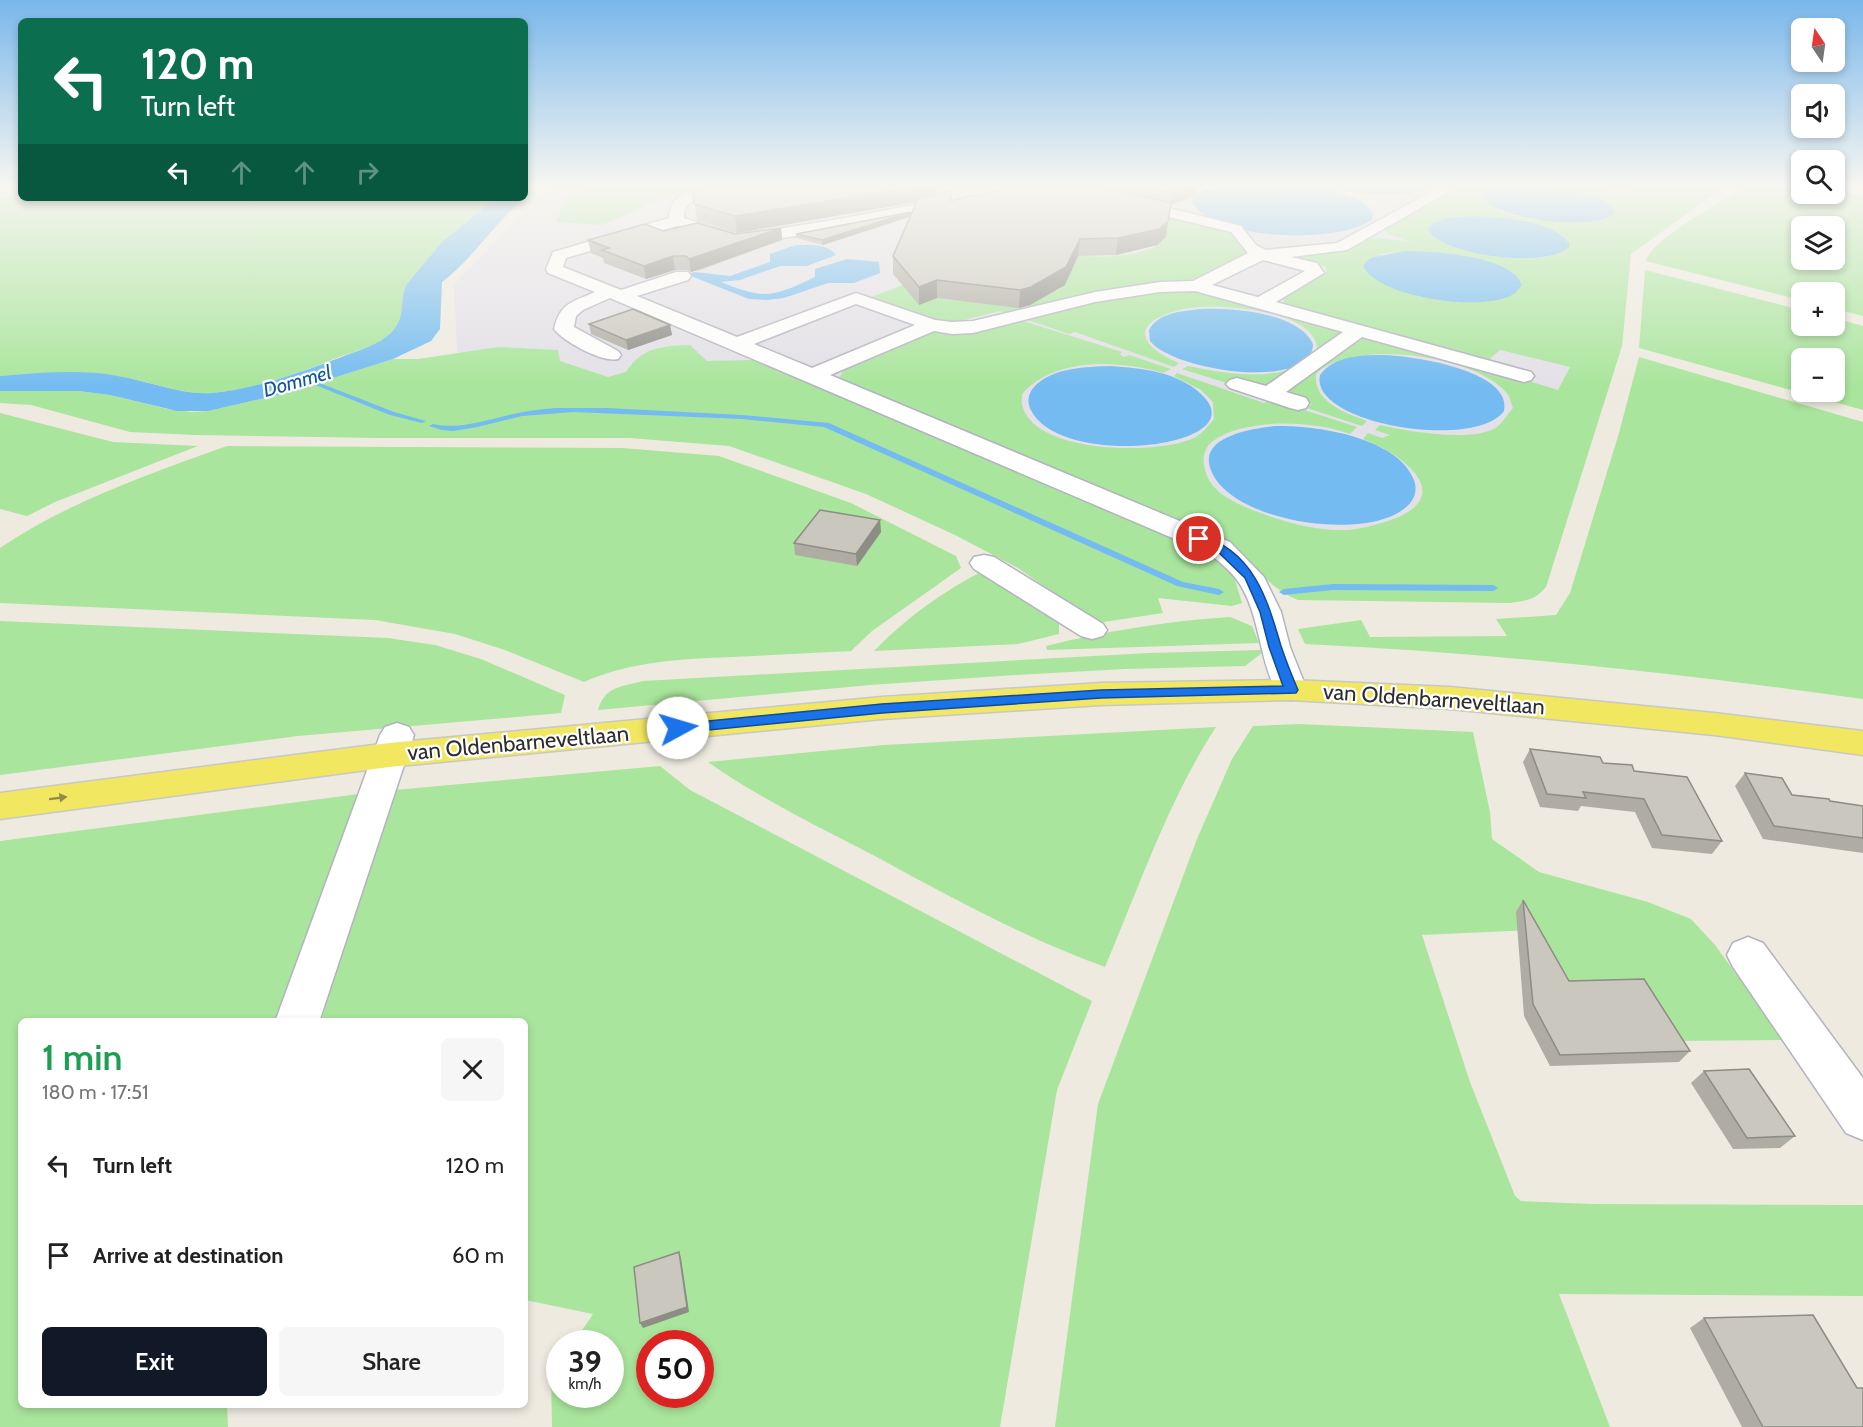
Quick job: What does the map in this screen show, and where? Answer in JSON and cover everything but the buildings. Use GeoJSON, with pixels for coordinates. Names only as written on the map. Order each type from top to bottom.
{"type":"FeatureCollection","features":[{"type":"Feature","properties":{"kind":"main road","name":"van Oldenbarneveltlaan"},"geometry":{"type":"LineString","coordinates":[[0,784],[393,745],[882,708],[1288,681],[1439,679],[1577,691],[1863,725]]}},
{"type":"Feature","properties":{"kind":"main road","name":"van Oldenbarneveltlaan"},"geometry":{"type":"LineString","coordinates":[[1288,681],[1714,724],[1863,743]]}},
{"type":"Feature","properties":{"kind":"main road","name":"van Oldenbarneveltlaan"},"geometry":{"type":"LineString","coordinates":[[0,806],[393,745]]}},
{"type":"Feature","properties":{"kind":"street"},"geometry":{"type":"LineString","coordinates":[[566,254],[559,255],[554,269],[812,375],[1220,548],[1250,577],[1266,612],[1288,681]]}},
{"type":"Feature","properties":{"kind":"street"},"geometry":{"type":"LineString","coordinates":[[1196,286],[1255,256],[1277,254]]}},
{"type":"Feature","properties":{"kind":"street"},"geometry":{"type":"LineString","coordinates":[[1260,304],[1315,273],[1311,267],[1263,255]]}},
{"type":"Feature","properties":{"kind":"street"},"geometry":{"type":"LineString","coordinates":[[611,355],[578,339],[564,329],[567,314],[577,306],[682,276]]}},
{"type":"Feature","properties":{"kind":"street"},"geometry":{"type":"LineString","coordinates":[[736,344],[856,298],[932,325],[952,328],[973,327],[1095,297],[1160,287],[1196,286],[1524,376]]}},
{"type":"Feature","properties":{"kind":"street"},"geometry":{"type":"LineString","coordinates":[[812,375],[932,325]]}},
{"type":"Feature","properties":{"kind":"street"},"geometry":{"type":"LineString","coordinates":[[1269,394],[1358,331]]}},
{"type":"Feature","properties":{"kind":"street"},"geometry":{"type":"LineString","coordinates":[[1237,384],[1298,403]]}},
{"type":"Feature","properties":{"kind":"street"},"geometry":{"type":"LineString","coordinates":[[984,563],[1092,630]]}},
{"type":"Feature","properties":{"kind":"street"},"geometry":{"type":"LineString","coordinates":[[298,1018],[393,745]]}},
{"type":"Feature","properties":{"kind":"street"},"geometry":{"type":"LineString","coordinates":[[1748,955],[1863,1117]]}},
{"type":"Feature","properties":{"kind":"shaded area"},"geometry":{"type":"Polygon","coordinates":[[[483,254],[1603,254],[1594,259],[1589,339],[1481,579],[1201,577],[818,414],[459,394],[454,284],[483,254]]]}},
{"type":"Feature","properties":{"kind":"green space"},"geometry":{"type":"Polygon","coordinates":[[[0,254],[432,254],[406,285],[398,323],[390,334],[377,343],[277,380],[228,391],[201,393],[93,373],[0,376],[0,254]]]}},
{"type":"Feature","properties":{"kind":"green space"},"geometry":{"type":"Polygon","coordinates":[[[1247,254],[1194,280],[1165,283],[1009,315],[1000,311],[964,320],[970,324],[947,325],[871,297],[903,285],[929,296],[950,300],[988,302],[1030,299],[1049,294],[1062,287],[1070,274],[1066,255],[1247,254]]]}},
{"type":"Feature","properties":{"kind":"green space"},"geometry":{"type":"Polygon","coordinates":[[[1380,254],[1417,296],[1483,301],[1507,270],[1462,255],[1447,254],[1535,258],[1558,254],[1632,254],[1622,346],[1546,587],[1538,595],[1510,603],[1298,600],[1266,579],[1219,536],[838,380],[843,371],[937,331],[1017,319],[1122,352],[1120,354],[1124,357],[1129,355],[1171,369],[1163,373],[1127,366],[1088,365],[1052,373],[1036,382],[1022,394],[1022,406],[1033,423],[1051,434],[1074,442],[1101,447],[1128,448],[1154,447],[1194,438],[1214,419],[1213,402],[1201,390],[1174,376],[1177,373],[1264,403],[1273,400],[1357,427],[1350,434],[1300,424],[1243,428],[1213,441],[1206,449],[1204,458],[1208,478],[1212,484],[1235,502],[1289,522],[1312,527],[1348,530],[1388,521],[1409,511],[1420,500],[1422,488],[1418,477],[1394,455],[1363,439],[1368,433],[1382,438],[1390,435],[1375,430],[1380,425],[1440,434],[1487,432],[1497,427],[1513,408],[1509,398],[1490,379],[1467,369],[1441,361],[1383,354],[1356,356],[1333,363],[1316,374],[1316,384],[1325,399],[1340,410],[1367,421],[1362,426],[1307,408],[1312,404],[1291,395],[1289,386],[1358,338],[1366,338],[1513,376],[1558,390],[1570,367],[1500,350],[1485,363],[1284,305],[1283,298],[1326,273],[1326,267],[1298,258],[1300,255],[1385,254],[1380,254]]]}},
{"type":"Feature","properties":{"kind":"green space"},"geometry":{"type":"Polygon","coordinates":[[[1650,254],[1791,254],[1791,270],[1845,270],[1845,254],[1863,254],[1863,316],[1845,312],[1845,282],[1791,282],[1791,297],[1646,261],[1650,254]]]}},
{"type":"Feature","properties":{"kind":"green space"},"geometry":{"type":"Polygon","coordinates":[[[1645,270],[1791,307],[1791,336],[1845,336],[1845,321],[1863,326],[1863,410],[1834,402],[1845,402],[1845,348],[1791,348],[1791,390],[1639,348],[1645,270]]]}},
{"type":"Feature","properties":{"kind":"green space"},"geometry":{"type":"Polygon","coordinates":[[[1173,289],[1214,294],[1336,328],[1346,334],[1277,383],[1261,386],[1236,381],[1230,384],[1182,369],[1188,366],[1244,374],[1286,371],[1306,362],[1317,352],[1314,338],[1302,326],[1285,318],[1240,308],[1198,307],[1168,314],[1156,319],[1148,326],[1145,333],[1153,348],[1179,363],[1174,367],[1075,332],[1069,334],[1022,318],[1099,299],[1173,289]]]}},
{"type":"Feature","properties":{"kind":"green space"},"geometry":{"type":"Polygon","coordinates":[[[690,345],[707,361],[752,360],[1180,540],[1232,570],[1242,603],[1232,606],[1158,598],[1163,613],[1097,623],[1018,568],[955,535],[866,494],[729,446],[630,438],[378,438],[130,432],[31,405],[0,403],[0,391],[78,391],[110,395],[167,409],[191,412],[208,411],[286,393],[393,359],[418,359],[498,347],[558,350],[560,361],[608,377],[626,372],[639,357],[646,353],[662,347],[690,345]]]}},
{"type":"Feature","properties":{"kind":"green space"},"geometry":{"type":"Polygon","coordinates":[[[1639,357],[1863,422],[1863,699],[1585,665],[1305,644],[1298,629],[1361,620],[1370,637],[1507,636],[1496,619],[1556,615],[1570,593],[1619,433],[1639,357]]]}},
{"type":"Feature","properties":{"kind":"green space"},"geometry":{"type":"Polygon","coordinates":[[[0,413],[113,442],[198,446],[55,502],[27,516],[0,509],[0,413]]]}},
{"type":"Feature","properties":{"kind":"green space"},"geometry":{"type":"Polygon","coordinates":[[[227,446],[623,448],[719,456],[851,503],[956,556],[961,568],[872,631],[851,651],[657,662],[638,665],[584,682],[505,650],[455,634],[375,620],[0,603],[0,548],[81,503],[139,478],[227,446]]]}},
{"type":"Feature","properties":{"kind":"green space"},"geometry":{"type":"Polygon","coordinates":[[[985,570],[999,577],[1059,623],[1059,634],[1018,644],[874,651],[926,606],[985,570]]]}},
{"type":"Feature","properties":{"kind":"green space"},"geometry":{"type":"Polygon","coordinates":[[[1230,617],[1252,626],[1259,643],[1047,650],[1046,646],[1137,627],[1230,617]]]}},
{"type":"Feature","properties":{"kind":"green space"},"geometry":{"type":"Polygon","coordinates":[[[0,621],[388,638],[435,645],[481,659],[565,695],[561,713],[298,736],[0,775],[0,621]]]}},
{"type":"Feature","properties":{"kind":"green space"},"geometry":{"type":"Polygon","coordinates":[[[1261,650],[1262,653],[1245,666],[1015,675],[870,685],[598,710],[605,696],[610,692],[621,686],[643,681],[1149,653],[1261,650]]]}},
{"type":"Feature","properties":{"kind":"green space"},"geometry":{"type":"Polygon","coordinates":[[[1299,724],[1473,732],[1490,812],[1492,839],[1539,872],[1648,902],[1691,919],[1715,945],[1784,1040],[1671,1041],[1562,989],[1531,930],[1422,935],[1470,1082],[1515,1196],[1521,1201],[1592,1204],[1863,1205],[1863,1296],[1559,1294],[1610,1427],[1055,1427],[1098,1104],[1197,839],[1232,759],[1253,726],[1299,724]]]}},
{"type":"Feature","properties":{"kind":"green space"},"geometry":{"type":"Polygon","coordinates":[[[1216,727],[1183,784],[1169,814],[1105,967],[1045,943],[957,900],[788,811],[708,762],[884,745],[1216,727]]]}},
{"type":"Feature","properties":{"kind":"green space"},"geometry":{"type":"Polygon","coordinates":[[[660,766],[690,790],[1092,1001],[1057,1090],[1000,1427],[552,1427],[552,1408],[624,1408],[624,1330],[582,1330],[593,1314],[528,1301],[528,1018],[322,1018],[395,790],[660,766]]]}},
{"type":"Feature","properties":{"kind":"green space"},"geometry":{"type":"Polygon","coordinates":[[[359,794],[281,1018],[18,1018],[18,1408],[227,1408],[228,1427],[0,1427],[0,841],[359,794]]]}},
{"type":"Feature","properties":{"kind":"water","name":"Dommel"},"geometry":{"type":"Polygon","coordinates":[[[432,254],[472,254],[442,282],[440,329],[431,341],[393,359],[286,393],[208,411],[177,411],[110,395],[78,391],[0,391],[0,376],[44,373],[103,374],[200,393],[228,391],[277,380],[361,350],[390,334],[400,318],[406,285],[432,254]]]}},
{"type":"Feature","properties":{"kind":"water"},"geometry":{"type":"Polygon","coordinates":[[[770,254],[836,255],[807,266],[780,266],[740,280],[721,282],[748,292],[769,294],[789,289],[815,277],[815,269],[847,259],[879,262],[880,273],[854,283],[828,283],[784,298],[767,300],[749,299],[686,274],[695,272],[730,276],[770,262],[770,254]]]}},
{"type":"Feature","properties":{"kind":"water"},"geometry":{"type":"Polygon","coordinates":[[[1392,254],[1448,254],[1470,257],[1503,267],[1515,275],[1522,285],[1513,294],[1498,300],[1456,302],[1432,299],[1409,294],[1373,277],[1363,266],[1370,258],[1392,254]]]}},
{"type":"Feature","properties":{"kind":"water"},"geometry":{"type":"Polygon","coordinates":[[[1478,254],[1559,254],[1519,258],[1478,254]]]}},
{"type":"Feature","properties":{"kind":"water"},"geometry":{"type":"Polygon","coordinates":[[[1201,309],[1246,311],[1279,319],[1294,325],[1305,333],[1313,344],[1307,359],[1291,368],[1268,372],[1241,372],[1186,361],[1164,352],[1150,341],[1149,330],[1159,319],[1172,314],[1201,309]]]}},
{"type":"Feature","properties":{"kind":"water"},"geometry":{"type":"Polygon","coordinates":[[[1368,355],[1437,362],[1477,376],[1493,385],[1502,397],[1504,411],[1487,423],[1461,429],[1430,430],[1397,426],[1366,418],[1340,407],[1324,392],[1320,375],[1333,363],[1368,355]]]}},
{"type":"Feature","properties":{"kind":"water"},"geometry":{"type":"Polygon","coordinates":[[[1111,366],[1159,372],[1192,387],[1201,394],[1212,412],[1204,427],[1182,438],[1151,445],[1115,446],[1080,441],[1051,430],[1032,412],[1029,406],[1029,396],[1041,380],[1070,369],[1111,366]]]}},
{"type":"Feature","properties":{"kind":"water"},"geometry":{"type":"Polygon","coordinates":[[[1276,426],[1333,431],[1354,436],[1391,453],[1405,465],[1414,480],[1413,499],[1405,508],[1386,518],[1360,524],[1331,525],[1270,514],[1244,503],[1223,488],[1211,470],[1209,458],[1212,449],[1230,436],[1276,426]]]}},
{"type":"Feature","properties":{"kind":"waterway","name":"Dommel"},"geometry":{"type":"LineString","coordinates":[[310,381],[392,414],[422,421]]}},
{"type":"Feature","properties":{"kind":"waterway"},"geometry":{"type":"LineString","coordinates":[[433,426],[465,427],[522,414],[573,410],[742,417],[826,425],[1180,584],[1219,592]]}},
{"type":"Feature","properties":{"kind":"waterway"},"geometry":{"type":"LineString","coordinates":[[1284,592],[1333,587],[1493,588]]}},
{"type":"Feature","properties":{"kind":"route"},"geometry":{"type":"LineString","coordinates":[[678,728],[882,708],[1101,694],[1291,690],[1275,647],[1266,612],[1250,577],[1220,548],[1199,539]]}}]}
